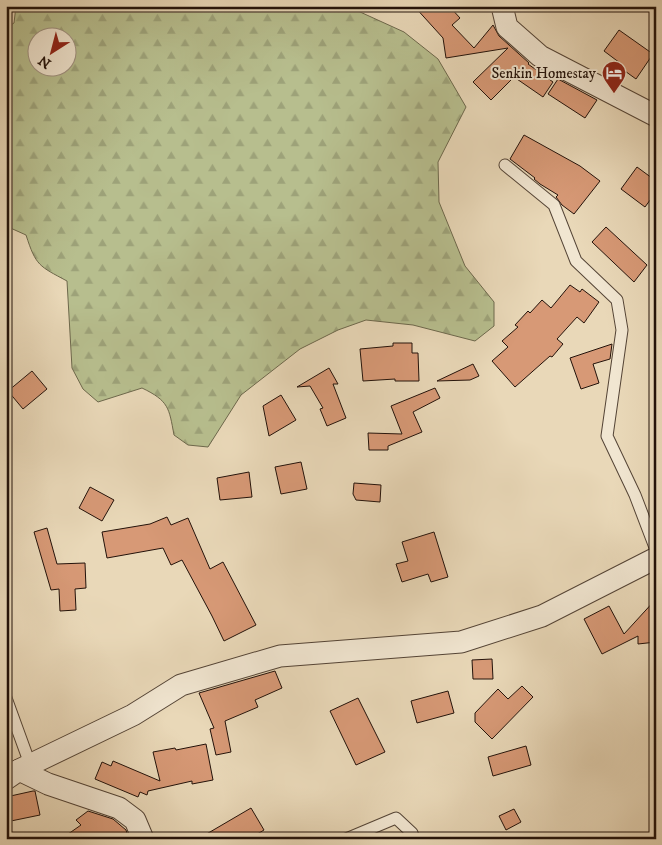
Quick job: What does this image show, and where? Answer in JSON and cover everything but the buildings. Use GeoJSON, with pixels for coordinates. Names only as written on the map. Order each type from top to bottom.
{"type":"FeatureCollection","features":[{"type":"Feature","properties":{"kind":"street"},"geometry":{"type":"LineString","coordinates":[[502,6],[506,27],[540,56],[656,116]]}},
{"type":"Feature","properties":{"kind":"street"},"geometry":{"type":"LineString","coordinates":[[19,771],[133,715],[180,685],[280,656],[462,642],[542,616],[656,558]]}},
{"type":"Feature","properties":{"kind":"street"},"geometry":{"type":"LineString","coordinates":[[19,771],[48,784],[119,808],[134,820],[143,839]]}},
{"type":"Feature","properties":{"kind":"lane"},"geometry":{"type":"LineString","coordinates":[[505,165],[554,204],[576,261],[617,300],[622,330],[607,436],[635,495],[656,550]]}},
{"type":"Feature","properties":{"kind":"lane"},"geometry":{"type":"LineString","coordinates":[[6,698],[19,771]]}},
{"type":"Feature","properties":{"kind":"lane"},"geometry":{"type":"LineString","coordinates":[[346,839],[396,818],[412,833],[414,839]]}},
{"type":"Feature","properties":{"kind":"green space"},"geometry":{"type":"Polygon","coordinates":[[[16,6],[347,6],[404,32],[438,59],[466,107],[438,162],[439,202],[465,266],[494,302],[494,326],[475,341],[413,325],[366,320],[338,330],[300,349],[241,395],[208,447],[188,445],[174,435],[171,418],[163,401],[142,388],[98,402],[83,389],[72,368],[67,281],[40,264],[33,253],[26,235],[6,226],[6,28],[14,23],[16,6]]]}},
{"type":"Feature","properties":{"kind":"place","name":"Senkin Homestay"},"geometry":{"type":"Point","coordinates":[614,94]}}]}
